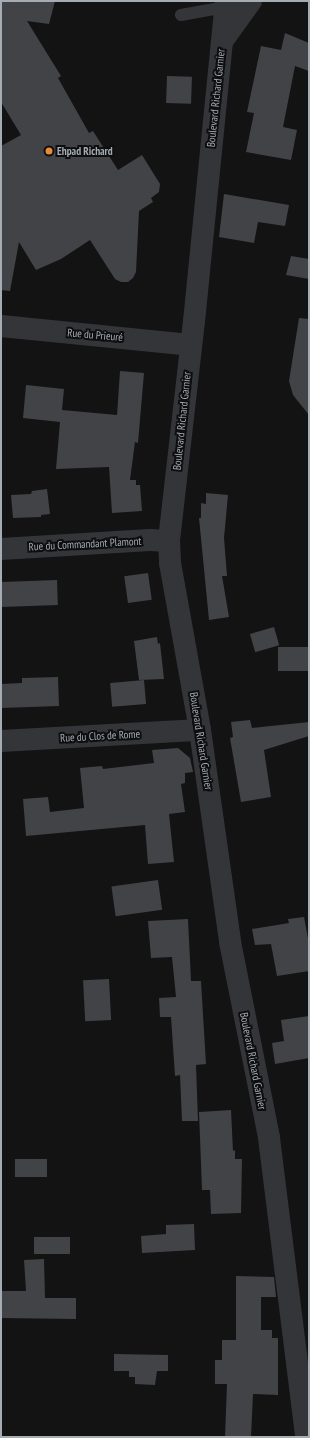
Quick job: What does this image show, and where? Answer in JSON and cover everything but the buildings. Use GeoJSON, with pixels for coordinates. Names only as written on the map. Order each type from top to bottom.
{"type":"FeatureCollection","features":[{"type":"Feature","properties":{"kind":"street"},"geometry":{"type":"LineString","coordinates":[[221,42],[251,1]]}},
{"type":"Feature","properties":{"kind":"street","name":"Boulevard Richard Garnier"},"geometry":{"type":"LineString","coordinates":[[226,4],[169,541],[170,563],[200,730],[230,942],[269,1138],[306,1437]]}},
{"type":"Feature","properties":{"kind":"street","name":"Rue du Prieuré"},"geometry":{"type":"LineString","coordinates":[[1,326],[190,345]]}},
{"type":"Feature","properties":{"kind":"street","name":"Rue du Commandant Plamont"},"geometry":{"type":"LineString","coordinates":[[1,549],[150,540],[169,541]]}},
{"type":"Feature","properties":{"kind":"street","name":"Rue du Clos de Rome"},"geometry":{"type":"LineString","coordinates":[[1,741],[200,730]]}},
{"type":"Feature","properties":{"kind":"lane"},"geometry":{"type":"LineString","coordinates":[[181,15],[226,4]]}},
{"type":"Feature","properties":{"kind":"place","name":"Ehpad Richard"},"geometry":{"type":"Point","coordinates":[49,151]}}]}
